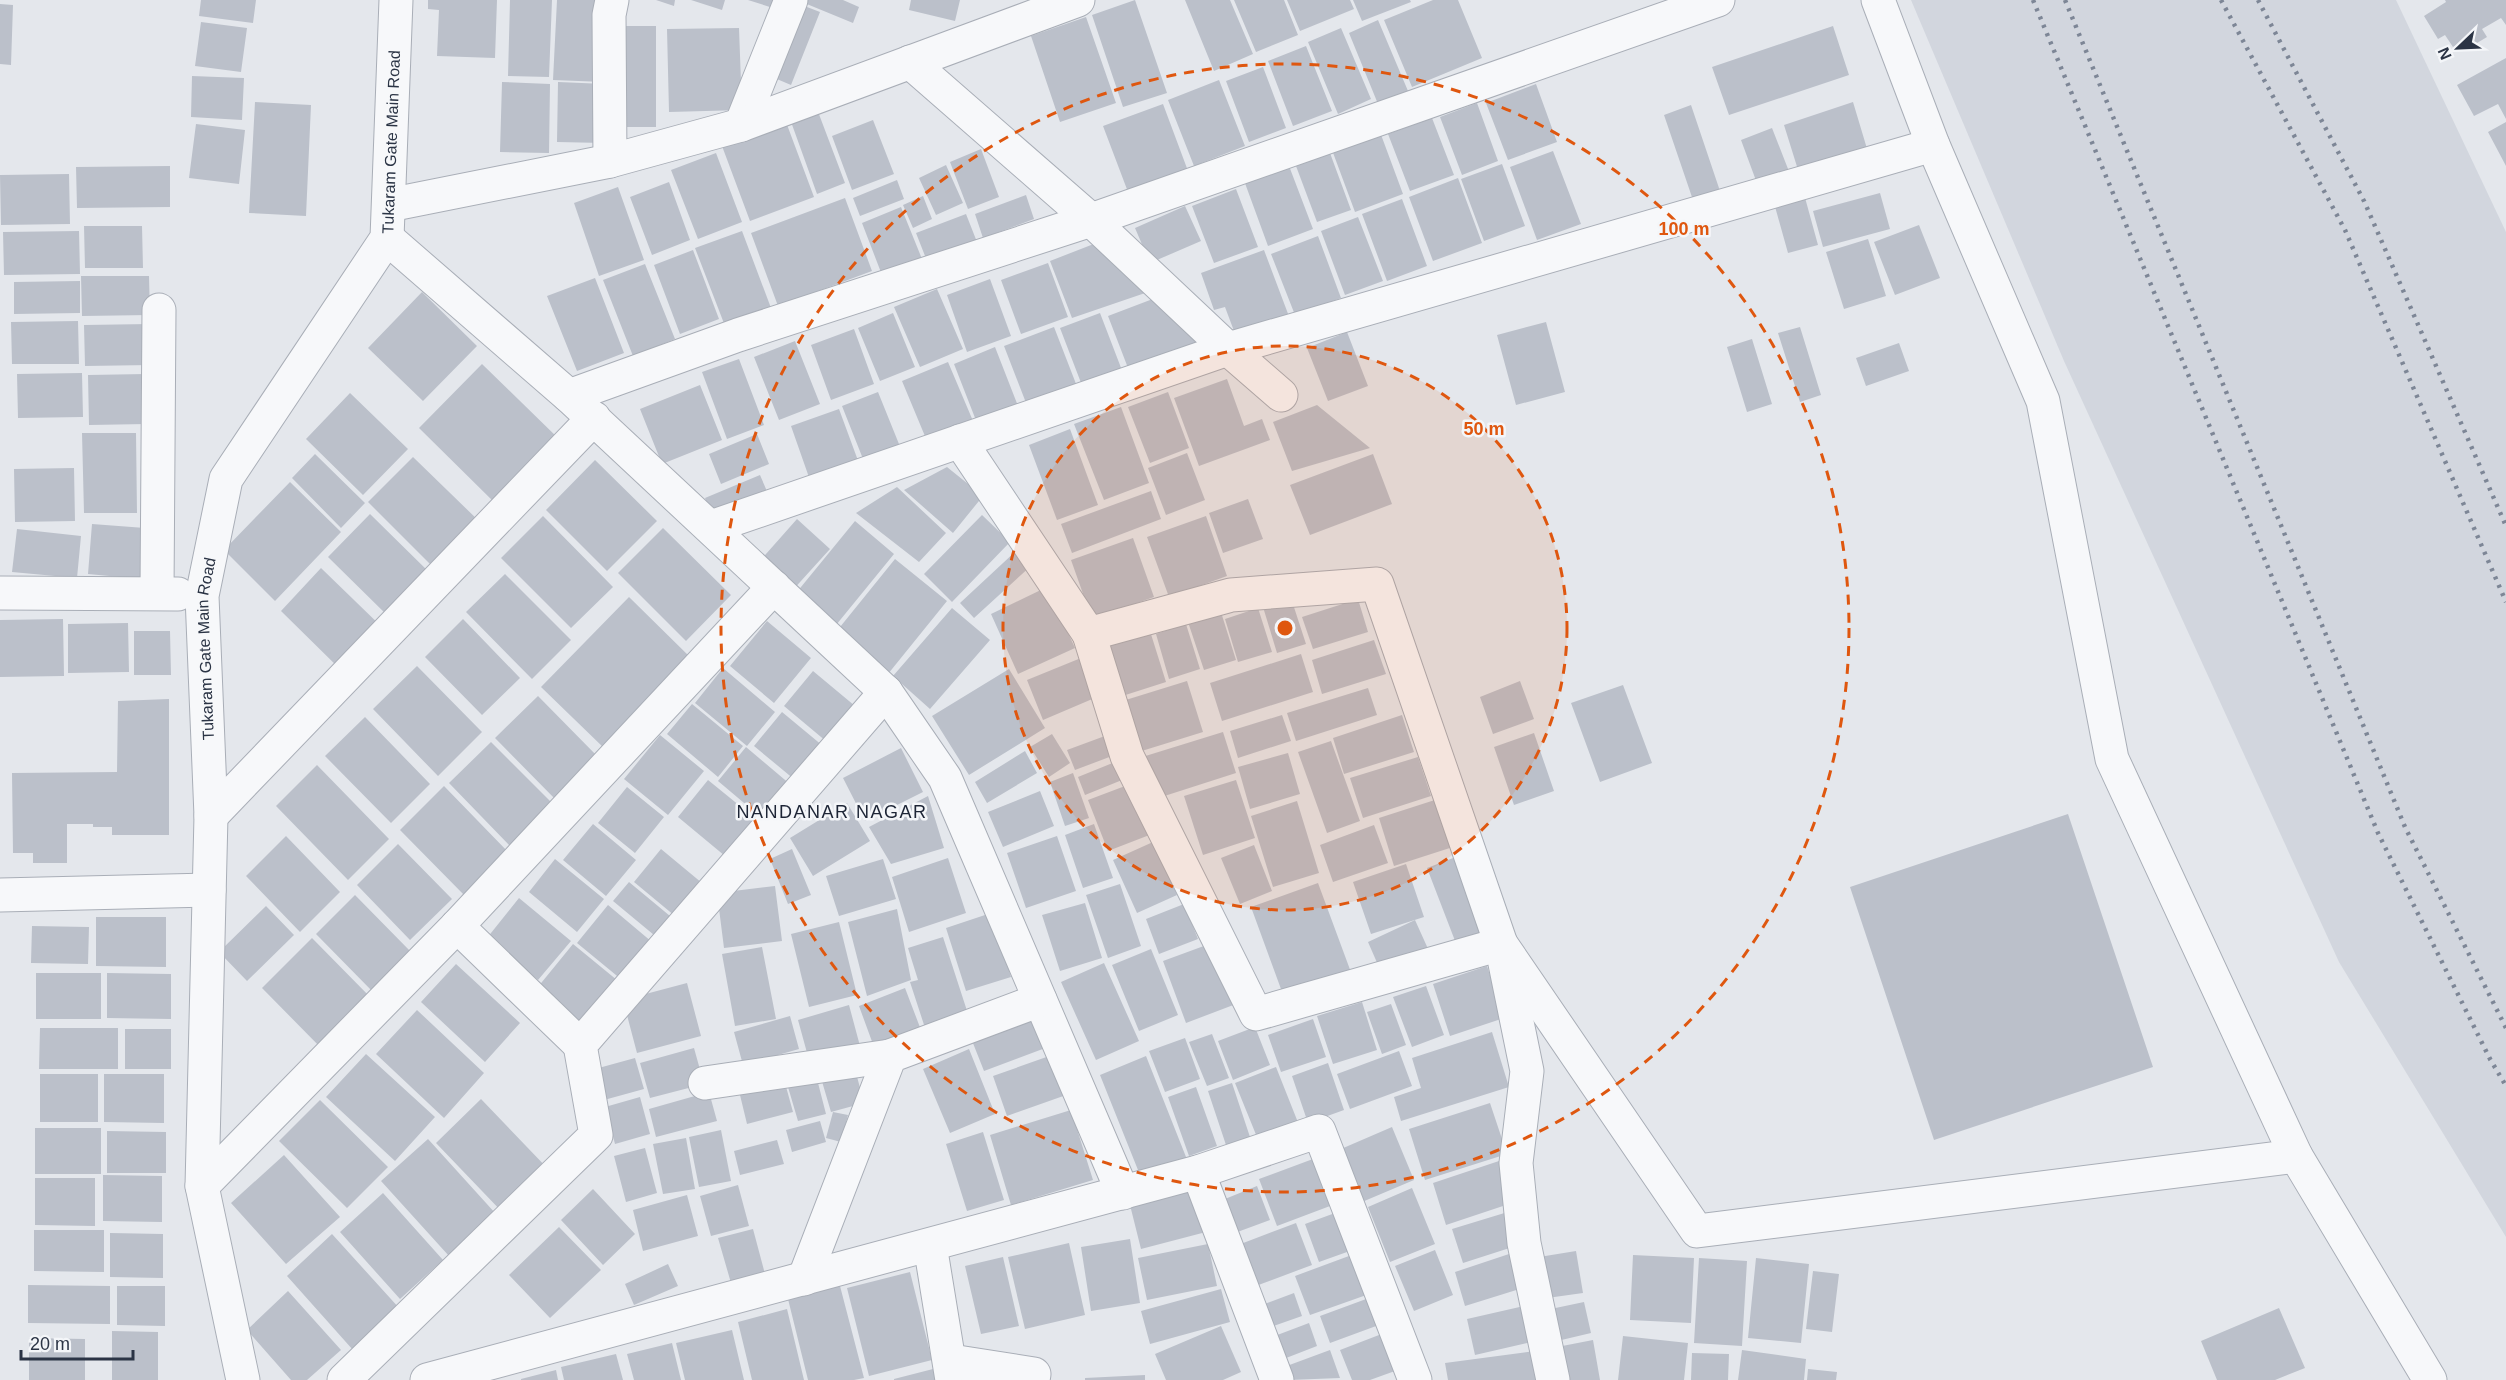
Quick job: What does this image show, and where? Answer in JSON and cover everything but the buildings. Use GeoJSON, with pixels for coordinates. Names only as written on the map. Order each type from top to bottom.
{"type":"FeatureCollection","features":[{"type":"Feature","properties":{"kind":"street","name":"Tukaram Gate Main Road"},"geometry":{"type":"LineString","coordinates":[[243,1380],[202,1186],[211,816],[202,596],[226,479],[387,238],[396,0]]}},
{"type":"Feature","properties":{"kind":"street"},"geometry":{"type":"LineString","coordinates":[[610,161],[609,15],[612,0]]}},
{"type":"Feature","properties":{"kind":"street"},"geometry":{"type":"LineString","coordinates":[[741,125],[791,0]]}},
{"type":"Feature","properties":{"kind":"street"},"geometry":{"type":"LineString","coordinates":[[390,205],[610,161],[741,125],[1078,0]]}},
{"type":"Feature","properties":{"kind":"street"},"geometry":{"type":"LineString","coordinates":[[569,396],[738,335],[1091,220],[1718,0]]}},
{"type":"Feature","properties":{"kind":"street"},"geometry":{"type":"LineString","coordinates":[[1878,0],[1933,145],[2043,401],[2112,759],[2296,1156],[2430,1380]]}},
{"type":"Feature","properties":{"kind":"street"},"geometry":{"type":"LineString","coordinates":[[910,63],[1091,220],[1228,349],[1281,395]]}},
{"type":"Feature","properties":{"kind":"street"},"geometry":{"type":"LineString","coordinates":[[711,527],[1228,349],[1933,145]]}},
{"type":"Feature","properties":{"kind":"street"},"geometry":{"type":"LineString","coordinates":[[387,238],[594,418],[886,692],[945,778],[1123,1193]]}},
{"type":"Feature","properties":{"kind":"street"},"geometry":{"type":"LineString","coordinates":[[157,593],[159,310]]}},
{"type":"Feature","properties":{"kind":"street"},"geometry":{"type":"LineString","coordinates":[[211,816],[594,418]]}},
{"type":"Feature","properties":{"kind":"street"},"geometry":{"type":"LineString","coordinates":[[960,441],[1089,634],[1128,756],[1256,1014],[1501,944]]}},
{"type":"Feature","properties":{"kind":"street"},"geometry":{"type":"LineString","coordinates":[[1089,634],[1231,595],[1377,584],[1501,944],[1527,1071],[1516,1163],[1524,1244],[1553,1380]]}},
{"type":"Feature","properties":{"kind":"street"},"geometry":{"type":"LineString","coordinates":[[202,1186],[457,926],[774,586]]}},
{"type":"Feature","properties":{"kind":"street"},"geometry":{"type":"LineString","coordinates":[[0,593],[157,593],[202,596]]}},
{"type":"Feature","properties":{"kind":"street"},"geometry":{"type":"LineString","coordinates":[[580,1045],[886,692]]}},
{"type":"Feature","properties":{"kind":"street"},"geometry":{"type":"LineString","coordinates":[[0,895],[209,890]]}},
{"type":"Feature","properties":{"kind":"street"},"geometry":{"type":"LineString","coordinates":[[344,1380],[596,1135],[580,1045],[457,926]]}},
{"type":"Feature","properties":{"kind":"street"},"geometry":{"type":"LineString","coordinates":[[1501,944],[1697,1232],[2296,1156]]}},
{"type":"Feature","properties":{"kind":"street"},"geometry":{"type":"LineString","coordinates":[[705,1083],[890,1056],[1040,1000]]}},
{"type":"Feature","properties":{"kind":"street"},"geometry":{"type":"LineString","coordinates":[[804,1279],[890,1056]]}},
{"type":"Feature","properties":{"kind":"street"},"geometry":{"type":"LineString","coordinates":[[427,1380],[1123,1193],[1198,1172],[1319,1131],[1415,1380]]}},
{"type":"Feature","properties":{"kind":"street"},"geometry":{"type":"LineString","coordinates":[[1198,1172],[1277,1380]]}},
{"type":"Feature","properties":{"kind":"street"},"geometry":{"type":"LineString","coordinates":[[930,1245],[952,1370],[1034,1374],[1034,1380]]}},
{"type":"Feature","properties":{"kind":"shaded area"},"geometry":{"type":"Polygon","coordinates":[[[1911,0],[2396,0],[2506,232],[2506,1237],[2339,962],[2064,361],[1911,0]]]}},
{"type":"Feature","properties":{"kind":"railway"},"geometry":{"type":"LineString","coordinates":[[2033,0],[2378,833],[2490,1059],[2506,1086]]}},
{"type":"Feature","properties":{"kind":"railway"},"geometry":{"type":"LineString","coordinates":[[2065,0],[2405,827],[2506,1028]]}},
{"type":"Feature","properties":{"kind":"railway"},"geometry":{"type":"LineString","coordinates":[[2221,0],[2345,230],[2506,602]]}},
{"type":"Feature","properties":{"kind":"railway"},"geometry":{"type":"LineString","coordinates":[[2258,0],[2364,201],[2506,526]]}},
{"type":"Feature","properties":{"kind":"district","name":"NANDANAR NAGAR"},"geometry":{"type":"Point","coordinates":[832,812]}}]}
